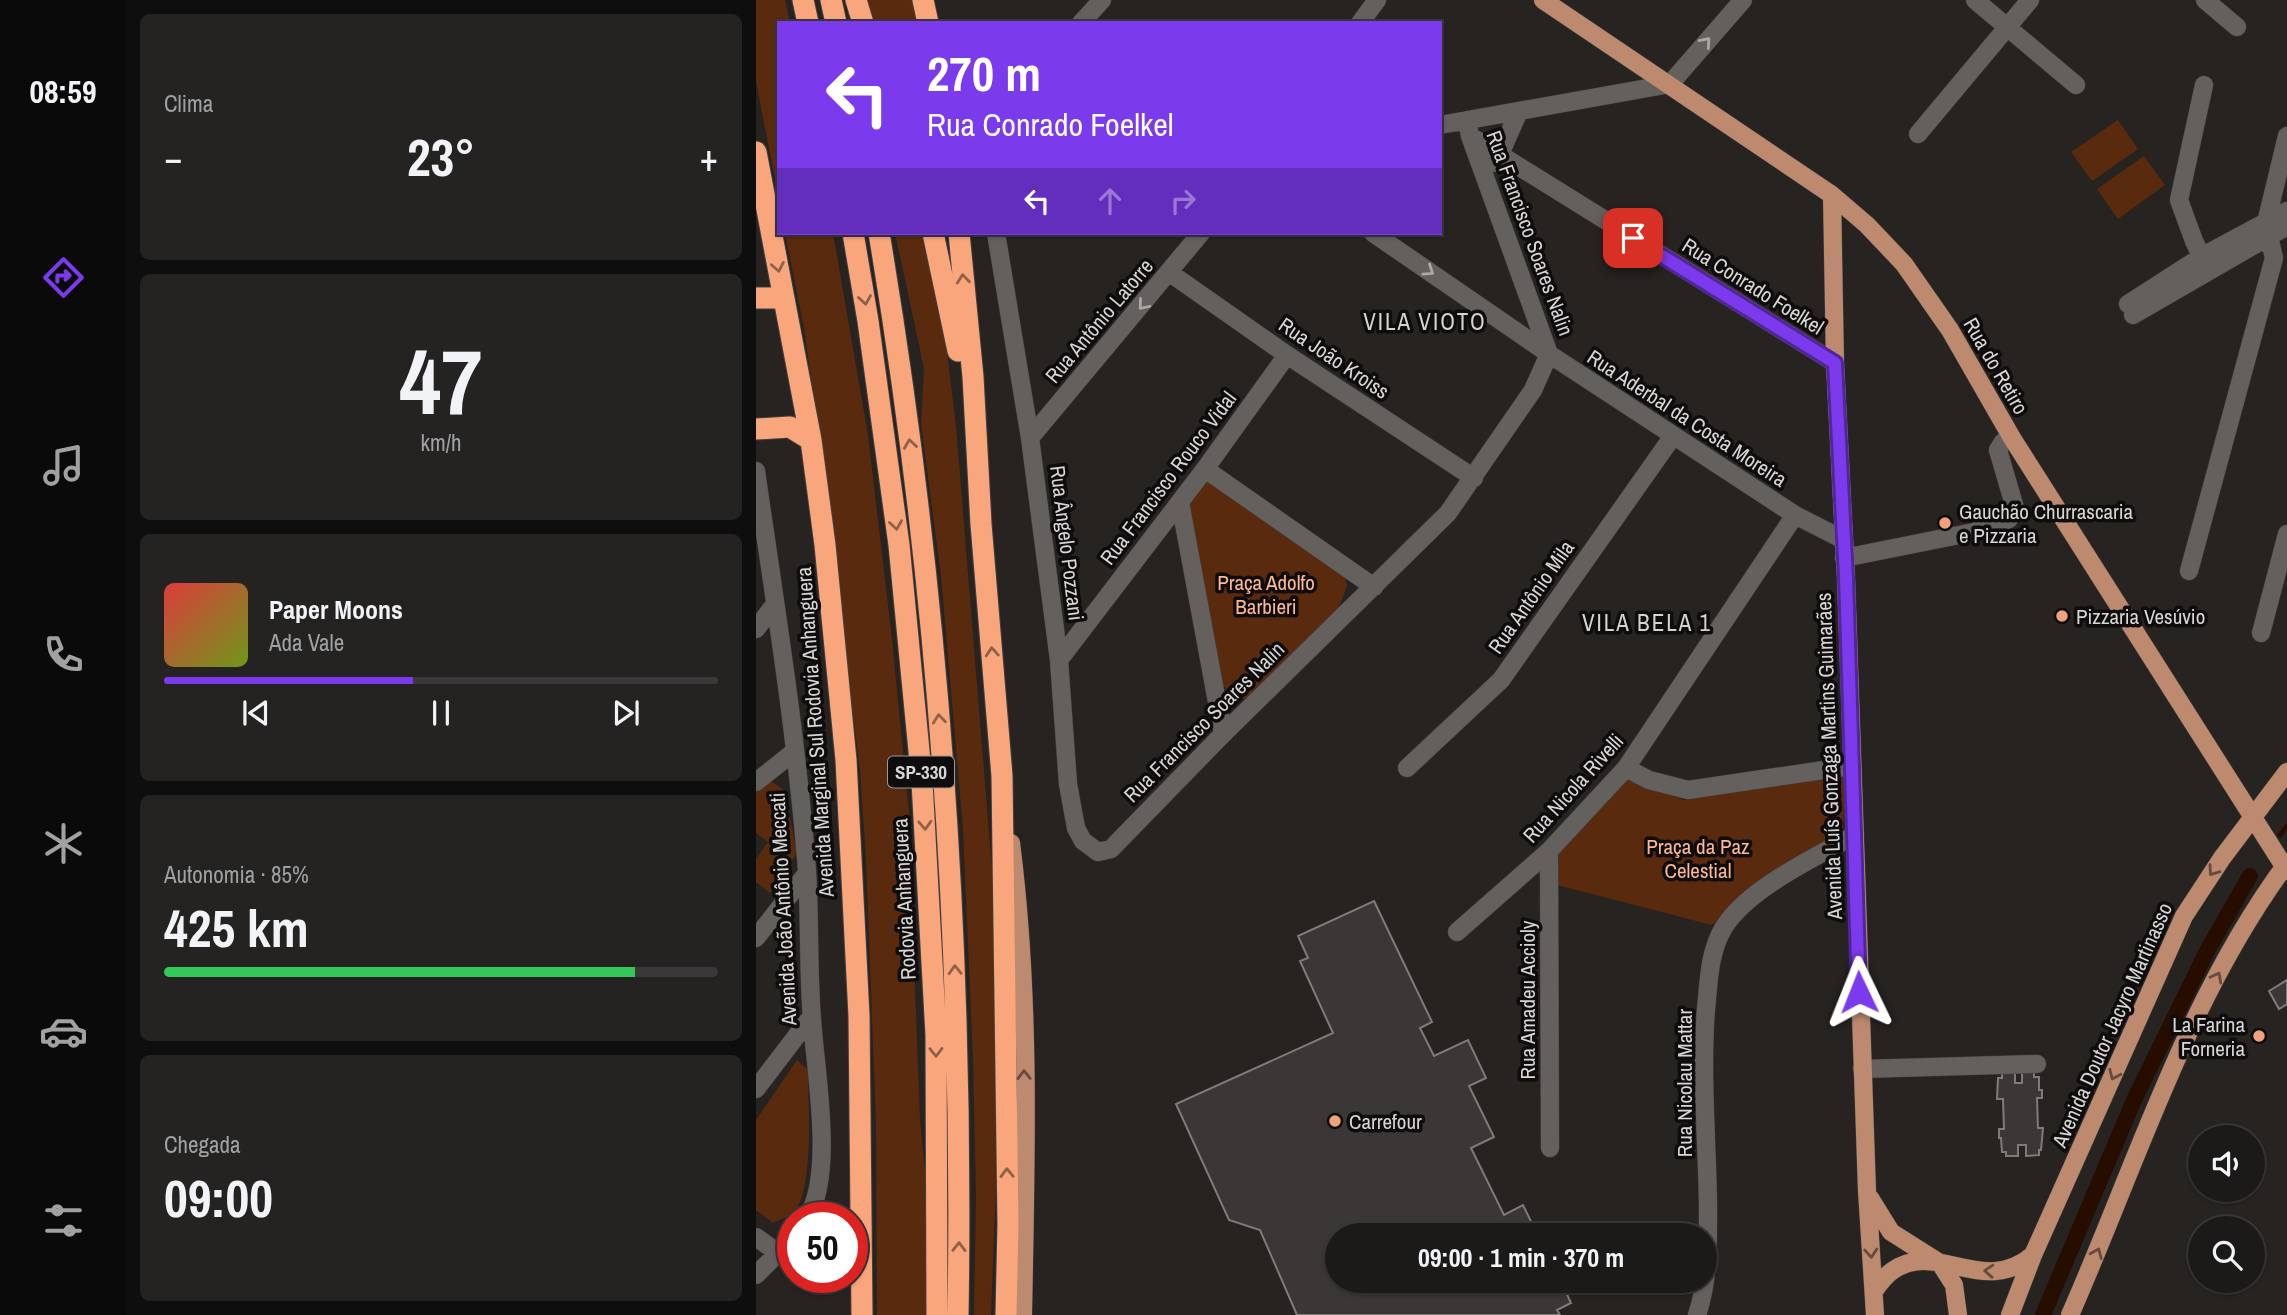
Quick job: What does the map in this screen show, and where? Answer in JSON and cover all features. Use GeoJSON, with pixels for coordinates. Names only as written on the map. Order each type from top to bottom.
{"type":"FeatureCollection","features":[{"type":"Feature","properties":{"kind":"highway"},"geometry":{"type":"LineString","coordinates":[[803,0],[808,21]]}},
{"type":"Feature","properties":{"kind":"highway"},"geometry":{"type":"LineString","coordinates":[[831,0],[836,21]]}},
{"type":"Feature","properties":{"kind":"highway"},"geometry":{"type":"LineString","coordinates":[[856,0],[862,21]]}},
{"type":"Feature","properties":{"kind":"highway"},"geometry":{"type":"LineString","coordinates":[[923,0],[928,21]]}},
{"type":"Feature","properties":{"kind":"highway","name":"Avenida Marginal Sul Rodovia Anhanguera"},"geometry":{"type":"LineString","coordinates":[[756,152],[811,440],[825,545],[846,774],[859,1016],[862,1315]]}},
{"type":"Feature","properties":{"kind":"highway","name":"Rodovia Anhanguera"},"geometry":{"type":"LineString","coordinates":[[853,235],[899,545],[922,782],[936,1035],[937,1315]]}},
{"type":"Feature","properties":{"kind":"highway","name":"SP-330"},"geometry":{"type":"LineString","coordinates":[[878,235],[911,450],[945,776],[959,1096],[958,1315]]}},
{"type":"Feature","properties":{"kind":"highway"},"geometry":{"type":"LineString","coordinates":[[933,235],[958,346],[981,524]]}},
{"type":"Feature","properties":{"kind":"highway"},"geometry":{"type":"LineString","coordinates":[[959,235],[973,377],[981,524],[1002,776],[1008,1224],[1006,1315]]}},
{"type":"Feature","properties":{"kind":"highway"},"geometry":{"type":"LineString","coordinates":[[756,298],[785,298]]}},
{"type":"Feature","properties":{"kind":"highway"},"geometry":{"type":"LineString","coordinates":[[756,429],[790,427],[811,440]]}},
{"type":"Feature","properties":{"kind":"main road","name":"Rua do Retiro"},"geometry":{"type":"LineString","coordinates":[[1552,2],[1832,195],[1867,225],[1904,264],[1950,330],[2012,438],[2284,864]]}},
{"type":"Feature","properties":{"kind":"main road","name":"Avenida Luís Gonzaga Martins Guimarães"},"geometry":{"type":"LineString","coordinates":[[1832,195],[1835,363],[1853,836],[1867,1191],[1875,1315]]}},
{"type":"Feature","properties":{"kind":"main road","name":"Avenida Doutor Jacyro Martinasso"},"geometry":{"type":"LineString","coordinates":[[2010,1315],[2033,1255],[2184,916],[2202,886],[2256,820],[2287,772]]}},
{"type":"Feature","properties":{"kind":"main road"},"geometry":{"type":"LineString","coordinates":[[1002,776],[1019,910],[1026,1150],[1023,1315]]}},
{"type":"Feature","properties":{"kind":"main road"},"geometry":{"type":"LineString","coordinates":[[2070,1315],[2175,1060],[2222,967],[2284,864]]}},
{"type":"Feature","properties":{"kind":"main road"},"geometry":{"type":"LineString","coordinates":[[1867,1191],[1891,1232],[1940,1263],[1954,1285],[1958,1315]]}},
{"type":"Feature","properties":{"kind":"main road"},"geometry":{"type":"LineString","coordinates":[[1874,1291],[1893,1270],[1922,1262],[1997,1273],[2022,1265],[2033,1255]]}},
{"type":"Feature","properties":{"kind":"street"},"geometry":{"type":"LineString","coordinates":[[1083,21],[1102,0]]}},
{"type":"Feature","properties":{"kind":"street"},"geometry":{"type":"LineString","coordinates":[[1361,21],[1377,0]]}},
{"type":"Feature","properties":{"kind":"street"},"geometry":{"type":"LineString","coordinates":[[1442,125],[1469,128],[1519,111],[1670,84],[1743,0]]}},
{"type":"Feature","properties":{"kind":"street"},"geometry":{"type":"LineString","coordinates":[[1975,0],[2076,85]]}},
{"type":"Feature","properties":{"kind":"street"},"geometry":{"type":"LineString","coordinates":[[1918,134],[2030,0]]}},
{"type":"Feature","properties":{"kind":"street"},"geometry":{"type":"LineString","coordinates":[[2205,0],[2237,27]]}},
{"type":"Feature","properties":{"kind":"street"},"geometry":{"type":"LineString","coordinates":[[2204,85],[2179,200],[2204,264]]}},
{"type":"Feature","properties":{"kind":"street"},"geometry":{"type":"LineString","coordinates":[[1489,190],[1499,154],[1519,111]]}},
{"type":"Feature","properties":{"kind":"street","name":"Rua Conrado Foelkel"},"geometry":{"type":"LineString","coordinates":[[1469,128],[1499,154],[1835,363]]}},
{"type":"Feature","properties":{"kind":"street","name":"Rua Francisco Soares Nalin"},"geometry":{"type":"LineString","coordinates":[[1098,852],[1111,849],[1223,734],[1448,513],[1533,390],[1549,354],[1469,128]]}},
{"type":"Feature","properties":{"kind":"street"},"geometry":{"type":"LineString","coordinates":[[2189,571],[2274,258],[2268,230],[2287,135]]}},
{"type":"Feature","properties":{"kind":"street"},"geometry":{"type":"LineString","coordinates":[[2268,230],[2287,211]]}},
{"type":"Feature","properties":{"kind":"street"},"geometry":{"type":"LineString","coordinates":[[2131,309],[2204,264],[2268,230],[2287,226]]}},
{"type":"Feature","properties":{"kind":"street","name":"Rua Ângelo Pozzani"},"geometry":{"type":"LineString","coordinates":[[996,235],[1030,438],[1059,660],[1068,784],[1076,828],[1083,841],[1098,852]]}},
{"type":"Feature","properties":{"kind":"street","name":"Rua Antônio Latorre"},"geometry":{"type":"LineString","coordinates":[[1030,438],[1199,235]]}},
{"type":"Feature","properties":{"kind":"street","name":"Rua Aderbal da Costa Moreira"},"geometry":{"type":"LineString","coordinates":[[1376,235],[1673,436],[1795,515],[1842,539]]}},
{"type":"Feature","properties":{"kind":"street","name":"Rua João Kroiss"},"geometry":{"type":"LineString","coordinates":[[1170,273],[1287,355],[1474,478]]}},
{"type":"Feature","properties":{"kind":"street","name":"Rua Francisco Rouco Vidal"},"geometry":{"type":"LineString","coordinates":[[1059,660],[1205,469],[1287,355]]}},
{"type":"Feature","properties":{"kind":"street","name":"Rua Antônio Mila"},"geometry":{"type":"LineString","coordinates":[[1407,768],[1501,680],[1673,436]]}},
{"type":"Feature","properties":{"kind":"street"},"geometry":{"type":"LineString","coordinates":[[1844,558],[1975,532],[2009,519],[2015,508],[1998,450],[2003,442],[2012,438]]}},
{"type":"Feature","properties":{"kind":"street"},"geometry":{"type":"LineString","coordinates":[[1205,469],[1374,587]]}},
{"type":"Feature","properties":{"kind":"street","name":"Avenida João Antônio Meccati"},"geometry":{"type":"LineString","coordinates":[[756,471],[795,751],[807,873],[811,1017],[822,1135],[818,1185],[812,1202]]}},
{"type":"Feature","properties":{"kind":"street"},"geometry":{"type":"LineString","coordinates":[[1180,502],[1223,734]]}},
{"type":"Feature","properties":{"kind":"street","name":"Rua Nicola Rivelli"},"geometry":{"type":"LineString","coordinates":[[1457,932],[1549,851],[1626,768],[1795,515]]}},
{"type":"Feature","properties":{"kind":"street"},"geometry":{"type":"LineString","coordinates":[[2261,633],[2287,534]]}},
{"type":"Feature","properties":{"kind":"street"},"geometry":{"type":"LineString","coordinates":[[756,629],[775,604]]}},
{"type":"Feature","properties":{"kind":"street"},"geometry":{"type":"LineString","coordinates":[[756,782],[795,751]]}},
{"type":"Feature","properties":{"kind":"street"},"geometry":{"type":"LineString","coordinates":[[1626,768],[1649,780],[1688,790],[1851,765]]}},
{"type":"Feature","properties":{"kind":"street","name":"Rua Nicolau Mattar"},"geometry":{"type":"LineString","coordinates":[[1697,1315],[1708,1260],[1703,1050],[1710,959],[1725,927],[1745,904],[1793,869],[1853,836]]}},
{"type":"Feature","properties":{"kind":"street","name":"Rua Amadeu Accioly"},"geometry":{"type":"LineString","coordinates":[[1549,851],[1550,1148]]}},
{"type":"Feature","properties":{"kind":"street"},"geometry":{"type":"LineString","coordinates":[[756,938],[807,873]]}},
{"type":"Feature","properties":{"kind":"street"},"geometry":{"type":"LineString","coordinates":[[756,1089],[811,1017]]}},
{"type":"Feature","properties":{"kind":"street"},"geometry":{"type":"LineString","coordinates":[[1862,1069],[2037,1064]]}},
{"type":"Feature","properties":{"kind":"street"},"geometry":{"type":"LineString","coordinates":[[756,1237],[777,1253]]}},
{"type":"Feature","properties":{"kind":"street"},"geometry":{"type":"LineString","coordinates":[[756,1275],[777,1255]]}},
{"type":"Feature","properties":{"kind":"green space"},"geometry":{"type":"Polygon","coordinates":[[[756,0],[785,0],[790,21],[777,21],[777,190],[756,81],[756,0]]]}},
{"type":"Feature","properties":{"kind":"green space"},"geometry":{"type":"Polygon","coordinates":[[[861,0],[912,0],[917,21],[868,21],[861,0]]]}},
{"type":"Feature","properties":{"kind":"green space"},"geometry":{"type":"Polygon","coordinates":[[[2118,120],[2138,149],[2092,181],[2071,152],[2118,120]]]}},
{"type":"Feature","properties":{"kind":"green space"},"geometry":{"type":"Polygon","coordinates":[[[2144,156],[2165,185],[2118,219],[2097,189],[2144,156]]]}},
{"type":"Feature","properties":{"kind":"green space"},"geometry":{"type":"Polygon","coordinates":[[[785,235],[833,235],[868,435],[912,845],[920,1120],[928,1201],[927,1315],[877,1315],[876,1123],[860,770],[804,328],[785,235]]]}},
{"type":"Feature","properties":{"kind":"green space"},"geometry":{"type":"Polygon","coordinates":[[[895,235],[925,235],[942,310],[956,426],[992,870],[996,1189],[991,1315],[974,1315],[976,1193],[973,1059],[963,829],[941,576],[921,423],[924,368],[895,235]]]}},
{"type":"Feature","properties":{"kind":"green space","name":"Praça Adolfo Barbieri"},"geometry":{"type":"Polygon","coordinates":[[[1202,478],[1344,576],[1347,586],[1338,610],[1255,695],[1243,699],[1228,692],[1222,683],[1183,503],[1202,478]]]}},
{"type":"Feature","properties":{"kind":"green space","name":"Praça da Paz Celestial"},"geometry":{"type":"Polygon","coordinates":[[[1845,772],[1843,834],[1781,866],[1712,925],[1557,885],[1559,850],[1628,779],[1684,800],[1845,772]]]}},
{"type":"Feature","properties":{"kind":"green space"},"geometry":{"type":"Polygon","coordinates":[[[768,779],[784,790],[797,853],[770,893],[756,882],[756,859],[768,842],[756,833],[756,790],[768,779]]]}},
{"type":"Feature","properties":{"kind":"green space"},"geometry":{"type":"Polygon","coordinates":[[[797,1060],[808,1070],[809,1145],[805,1186],[800,1202],[777,1202],[777,1221],[773,1223],[756,1210],[756,1120],[797,1060]]]}},
{"type":"Feature","properties":{"kind":"building","name":"Carrefour"},"geometry":{"type":"Polygon","coordinates":[[[1374,901],[1432,1022],[1420,1028],[1434,1056],[1468,1040],[1486,1078],[1469,1086],[1494,1137],[1471,1148],[1504,1215],[1523,1205],[1532,1223],[1325,1223],[1325,1293],[1566,1293],[1571,1303],[1557,1310],[1560,1315],[1297,1315],[1260,1230],[1229,1220],[1176,1104],[1333,1033],[1300,961],[1308,958],[1298,936],[1374,901]]]}},
{"type":"Feature","properties":{"kind":"building"},"geometry":{"type":"Polygon","coordinates":[[[2287,980],[2287,1004],[2279,1009],[2269,991],[2287,980]]]}},
{"type":"Feature","properties":{"kind":"building"},"geometry":{"type":"Polygon","coordinates":[[[2034,1071],[2034,1077],[2039,1077],[2039,1090],[2042,1090],[2042,1098],[2037,1098],[2038,1128],[2043,1128],[2041,1150],[2039,1155],[2026,1156],[2026,1145],[2018,1145],[2018,1156],[2006,1156],[2006,1152],[2002,1152],[1999,1138],[1999,1129],[2004,1129],[2003,1099],[1997,1099],[1998,1078],[2002,1078],[2002,1072],[2015,1072],[2015,1083],[2022,1083],[2022,1072],[2034,1071]]]}},
{"type":"Feature","properties":{"kind":"waterway"},"geometry":{"type":"LineString","coordinates":[[2280,835],[2287,826]]}},
{"type":"Feature","properties":{"kind":"waterway"},"geometry":{"type":"LineString","coordinates":[[2043,1315],[2134,1100],[2208,949],[2250,876]]}},
{"type":"Feature","properties":{"kind":"place","name":"Gauchão Churrascaria e Pizzaria"},"geometry":{"type":"Point","coordinates":[1945,523]}},
{"type":"Feature","properties":{"kind":"place","name":"Pizzaria Vesúvio"},"geometry":{"type":"Point","coordinates":[2062,616]}},
{"type":"Feature","properties":{"kind":"place","name":"La Farina Forneria"},"geometry":{"type":"Point","coordinates":[2259,1036]}},
{"type":"Feature","properties":{"kind":"place","name":"Carrefour"},"geometry":{"type":"Point","coordinates":[1335,1121]}},
{"type":"Feature","properties":{"kind":"district","name":"VILA VIOTO"},"geometry":{"type":"Point","coordinates":[1425,321]}},
{"type":"Feature","properties":{"kind":"district","name":"VILA BELA 1"},"geometry":{"type":"Point","coordinates":[1647,622]}},
{"type":"Feature","properties":{"kind":"route"},"geometry":{"type":"LineString","coordinates":[[1633,238],[1835,363],[1846,578],[1859,992]]}}]}
